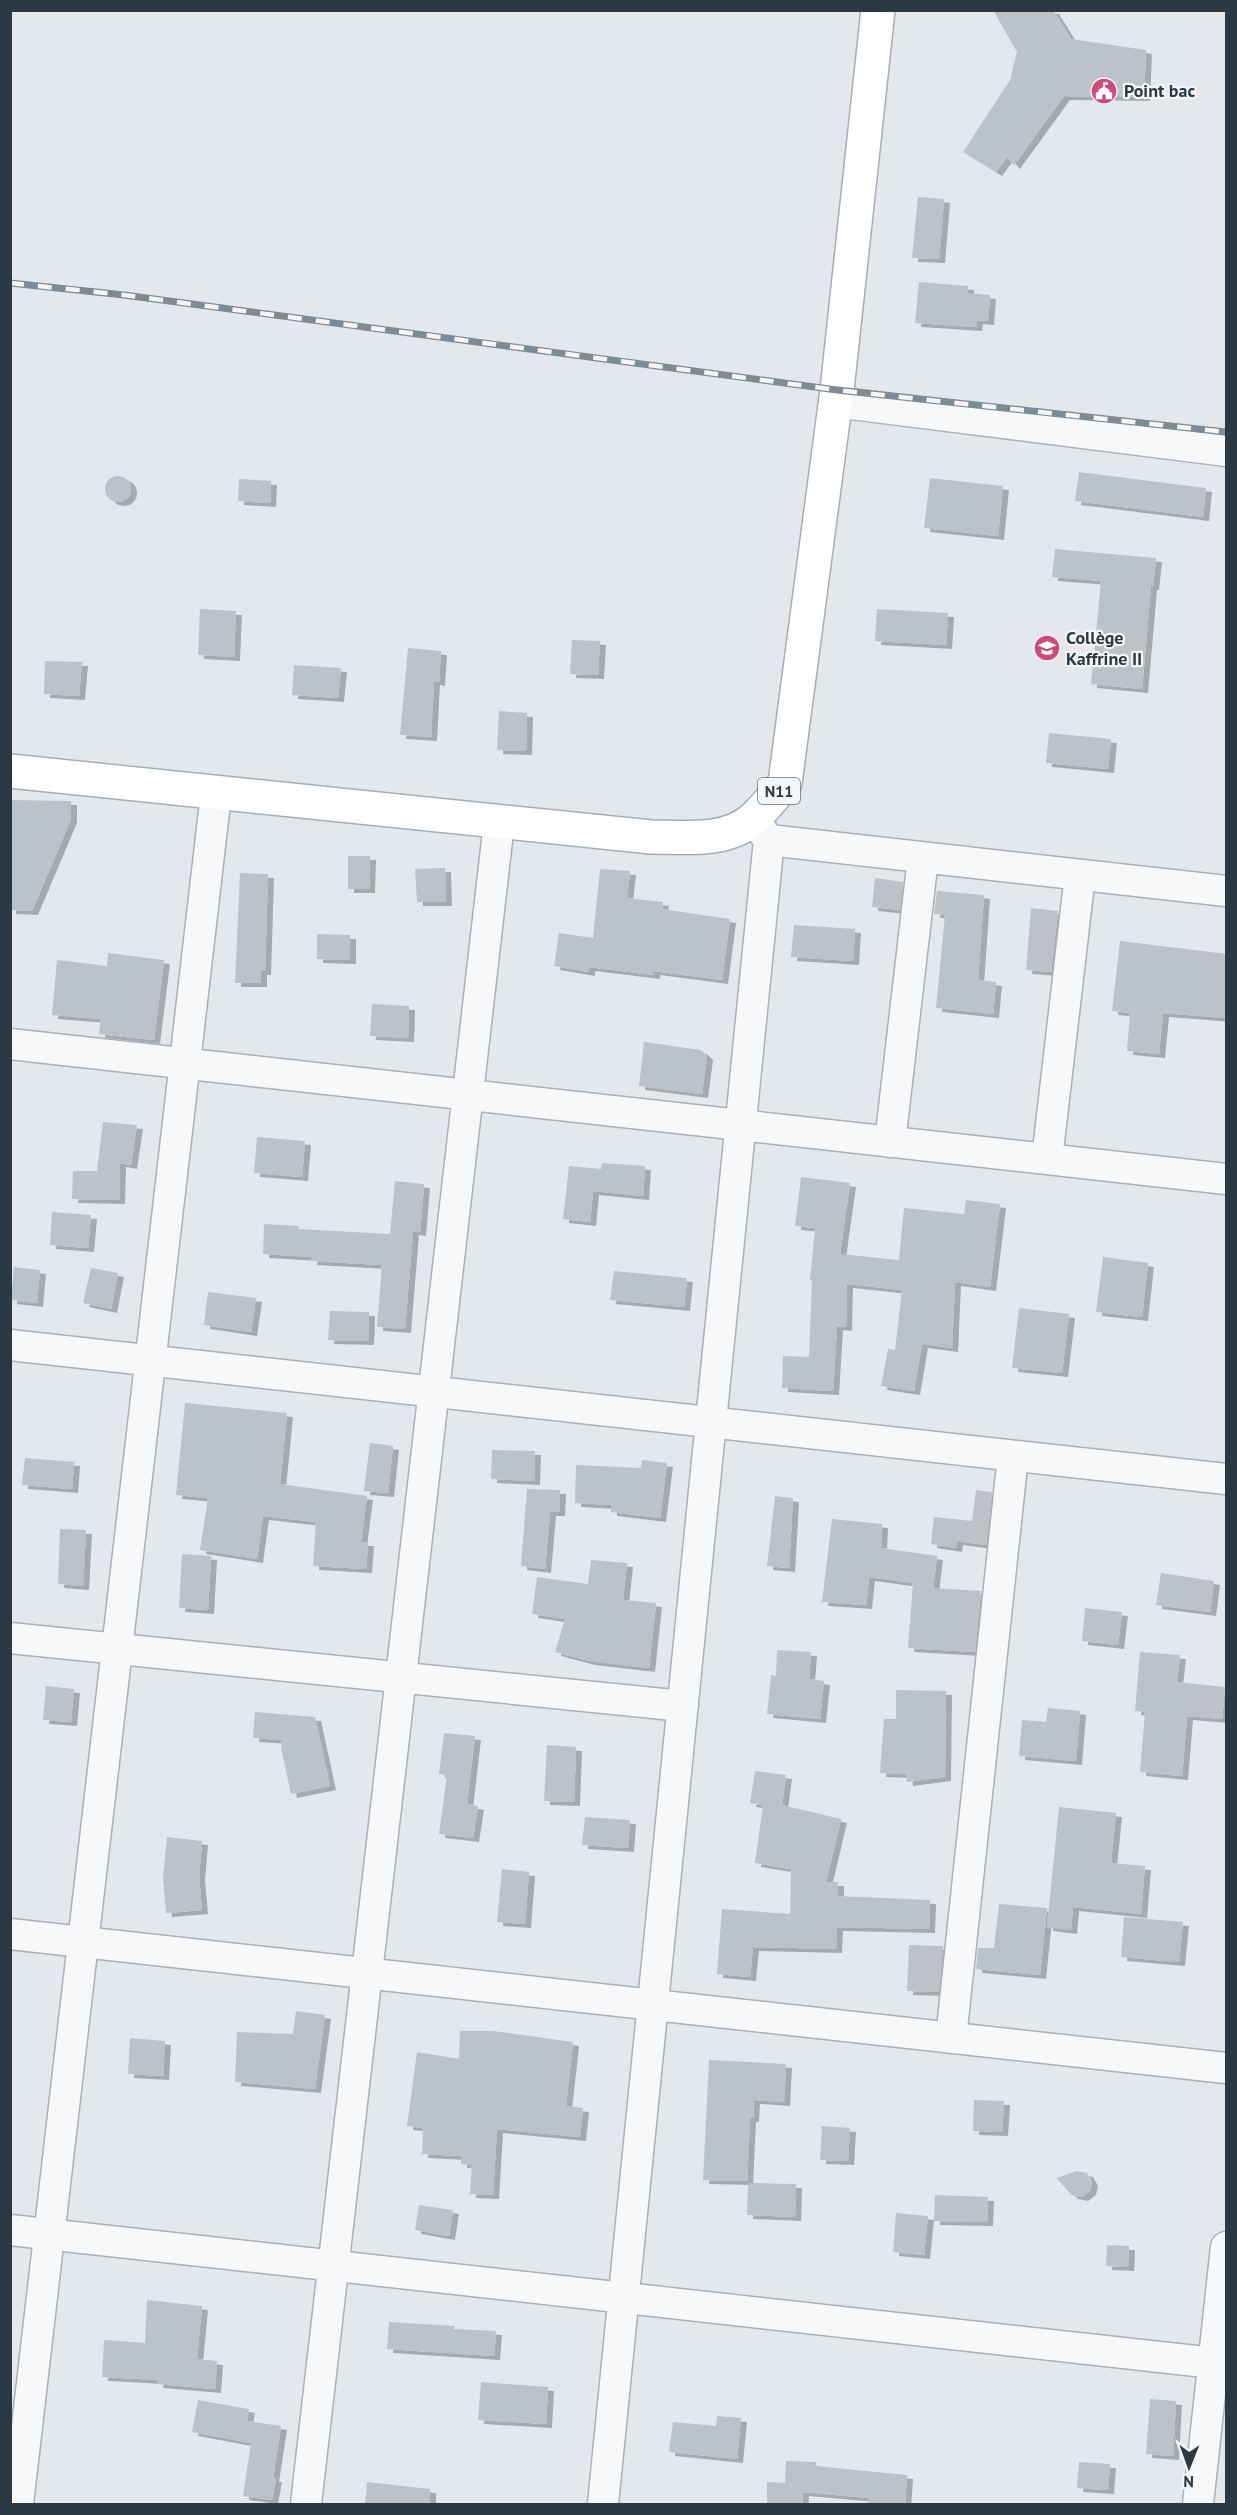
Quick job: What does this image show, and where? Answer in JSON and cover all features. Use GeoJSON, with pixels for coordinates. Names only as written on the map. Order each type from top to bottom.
{"type":"FeatureCollection","features":[{"type":"Feature","properties":{"kind":"main road","name":"N11"},"geometry":{"type":"LineString","coordinates":[[10,771],[651,837],[708,837],[734,831],[761,830],[785,783],[835,402],[878,10]]}},
{"type":"Feature","properties":{"kind":"street"},"geometry":{"type":"LineString","coordinates":[[835,402],[1227,451]]}},
{"type":"Feature","properties":{"kind":"street"},"geometry":{"type":"LineString","coordinates":[[18,2505],[216,794]]}},
{"type":"Feature","properties":{"kind":"street"},"geometry":{"type":"LineString","coordinates":[[306,2505],[500,823]]}},
{"type":"Feature","properties":{"kind":"street"},"geometry":{"type":"LineString","coordinates":[[603,2505],[741,1125],[761,830],[923,858],[1227,891]]}},
{"type":"Feature","properties":{"kind":"street"},"geometry":{"type":"LineString","coordinates":[[890,1142],[923,858]]}},
{"type":"Feature","properties":{"kind":"street"},"geometry":{"type":"LineString","coordinates":[[1047,1159],[1080,875]]}},
{"type":"Feature","properties":{"kind":"street"},"geometry":{"type":"LineString","coordinates":[[10,1044],[1227,1179]]}},
{"type":"Feature","properties":{"kind":"street"},"geometry":{"type":"LineString","coordinates":[[10,1345],[1227,1479]]}},
{"type":"Feature","properties":{"kind":"street"},"geometry":{"type":"LineString","coordinates":[[951,2038],[1013,1455]]}},
{"type":"Feature","properties":{"kind":"street"},"geometry":{"type":"LineString","coordinates":[[10,1638],[683,1706]]}},
{"type":"Feature","properties":{"kind":"street"},"geometry":{"type":"LineString","coordinates":[[10,1934],[1227,2068]]}},
{"type":"Feature","properties":{"kind":"street"},"geometry":{"type":"LineString","coordinates":[[10,2230],[1214,2363]]}},
{"type":"Feature","properties":{"kind":"street"},"geometry":{"type":"LineString","coordinates":[[1198,2505],[1227,2247]]}},
{"type":"Feature","properties":{"kind":"building","name":"Point bac"},"geometry":{"type":"Polygon","coordinates":[[[993,10],[1053,10],[1071,39],[1146,50],[1144,97],[1064,96],[1014,165],[1007,157],[996,172],[963,152],[1010,80],[1017,52],[993,10]]]}},
{"type":"Feature","properties":{"kind":"building"},"geometry":{"type":"Polygon","coordinates":[[[918,197],[944,199],[939,259],[912,258],[918,197]]]}},
{"type":"Feature","properties":{"kind":"building"},"geometry":{"type":"Polygon","coordinates":[[[919,282],[968,286],[968,293],[990,295],[988,321],[977,320],[976,327],[915,323],[919,282]]]}},
{"type":"Feature","properties":{"kind":"building"},"geometry":{"type":"Polygon","coordinates":[[[1079,472],[1206,488],[1203,517],[1075,501],[1079,472]]]}},
{"type":"Feature","properties":{"kind":"building"},"geometry":{"type":"Polygon","coordinates":[[[118,476],[127,480],[131,489],[127,498],[118,502],[109,498],[105,489],[109,480],[118,476]]]}},
{"type":"Feature","properties":{"kind":"building"},"geometry":{"type":"Polygon","coordinates":[[[930,478],[1003,486],[998,536],[924,528],[930,478]]]}},
{"type":"Feature","properties":{"kind":"building"},"geometry":{"type":"Polygon","coordinates":[[[239,479],[271,481],[270,503],[238,501],[239,479]]]}},
{"type":"Feature","properties":{"kind":"building"},"geometry":{"type":"Polygon","coordinates":[[[1055,549],[1156,558],[1153,586],[1151,586],[1142,689],[1091,684],[1101,581],[1052,577],[1055,549]]]}},
{"type":"Feature","properties":{"kind":"building"},"geometry":{"type":"Polygon","coordinates":[[[200,609],[236,611],[234,657],[198,655],[200,609]]]}},
{"type":"Feature","properties":{"kind":"building"},"geometry":{"type":"Polygon","coordinates":[[[877,609],[948,613],[946,645],[875,641],[877,609]]]}},
{"type":"Feature","properties":{"kind":"building"},"geometry":{"type":"Polygon","coordinates":[[[572,640],[600,641],[598,675],[570,674],[572,640]]]}},
{"type":"Feature","properties":{"kind":"building"},"geometry":{"type":"Polygon","coordinates":[[[408,648],[441,651],[439,682],[434,681],[431,737],[400,735],[408,648]]]}},
{"type":"Feature","properties":{"kind":"building"},"geometry":{"type":"Polygon","coordinates":[[[45,661],[82,662],[79,696],[44,694],[45,661]]]}},
{"type":"Feature","properties":{"kind":"building"},"geometry":{"type":"Polygon","coordinates":[[[294,665],[341,668],[338,698],[292,695],[294,665]]]}},
{"type":"Feature","properties":{"kind":"building"},"geometry":{"type":"Polygon","coordinates":[[[499,711],[527,713],[526,751],[497,750],[499,711]]]}},
{"type":"Feature","properties":{"kind":"building"},"geometry":{"type":"Polygon","coordinates":[[[1049,733],[1111,739],[1108,769],[1046,763],[1049,733]]]}},
{"type":"Feature","properties":{"kind":"building"},"geometry":{"type":"Polygon","coordinates":[[[10,800],[71,801],[71,819],[32,911],[10,910],[10,800]]]}},
{"type":"Feature","properties":{"kind":"building"},"geometry":{"type":"Polygon","coordinates":[[[348,856],[370,856],[369,889],[348,889],[348,856]]]}},
{"type":"Feature","properties":{"kind":"building"},"geometry":{"type":"Polygon","coordinates":[[[445,868],[446,902],[417,902],[415,869],[445,868]]]}},
{"type":"Feature","properties":{"kind":"building"},"geometry":{"type":"Polygon","coordinates":[[[600,869],[630,871],[627,898],[663,902],[662,909],[730,919],[722,980],[654,971],[654,975],[589,967],[589,972],[554,966],[559,933],[593,938],[600,869]]]}},
{"type":"Feature","properties":{"kind":"building"},"geometry":{"type":"Polygon","coordinates":[[[240,873],[268,874],[265,971],[261,971],[261,983],[235,983],[240,873]]]}},
{"type":"Feature","properties":{"kind":"building"},"geometry":{"type":"Polygon","coordinates":[[[875,878],[903,882],[900,910],[872,907],[875,878]]]}},
{"type":"Feature","properties":{"kind":"building"},"geometry":{"type":"Polygon","coordinates":[[[937,891],[984,895],[978,980],[996,982],[993,1014],[936,1008],[945,915],[934,914],[937,891]]]}},
{"type":"Feature","properties":{"kind":"building"},"geometry":{"type":"Polygon","coordinates":[[[1031,908],[1058,911],[1051,972],[1026,970],[1031,908]]]}},
{"type":"Feature","properties":{"kind":"building"},"geometry":{"type":"Polygon","coordinates":[[[794,925],[855,929],[853,961],[791,957],[794,925]]]}},
{"type":"Feature","properties":{"kind":"building"},"geometry":{"type":"Polygon","coordinates":[[[317,934],[350,935],[350,960],[317,959],[317,934]]]}},
{"type":"Feature","properties":{"kind":"building"},"geometry":{"type":"Polygon","coordinates":[[[1120,941],[1227,954],[1227,1018],[1163,1013],[1159,1054],[1127,1051],[1130,1013],[1112,1011],[1120,941]]]}},
{"type":"Feature","properties":{"kind":"building"},"geometry":{"type":"Polygon","coordinates":[[[108,953],[164,960],[154,1040],[99,1034],[101,1019],[52,1015],[57,960],[107,966],[108,953]]]}},
{"type":"Feature","properties":{"kind":"building"},"geometry":{"type":"Polygon","coordinates":[[[372,1004],[409,1006],[408,1038],[370,1036],[372,1004]]]}},
{"type":"Feature","properties":{"kind":"building"},"geometry":{"type":"Polygon","coordinates":[[[644,1042],[701,1050],[707,1056],[702,1094],[639,1086],[644,1042]]]}},
{"type":"Feature","properties":{"kind":"building"},"geometry":{"type":"Polygon","coordinates":[[[103,1122],[137,1125],[131,1165],[120,1163],[119,1200],[72,1199],[73,1171],[97,1171],[103,1122]]]}},
{"type":"Feature","properties":{"kind":"building"},"geometry":{"type":"Polygon","coordinates":[[[257,1137],[305,1141],[302,1177],[254,1173],[257,1137]]]}},
{"type":"Feature","properties":{"kind":"building"},"geometry":{"type":"Polygon","coordinates":[[[602,1163],[645,1166],[643,1196],[593,1191],[590,1222],[563,1219],[569,1166],[601,1169],[602,1163]]]}},
{"type":"Feature","properties":{"kind":"building"},"geometry":{"type":"Polygon","coordinates":[[[801,1177],[850,1183],[840,1254],[899,1260],[904,1208],[964,1214],[966,1200],[1000,1204],[990,1287],[955,1282],[952,1348],[922,1344],[914,1391],[881,1386],[888,1349],[895,1350],[902,1290],[847,1284],[846,1327],[837,1326],[833,1391],[782,1388],[783,1356],[809,1357],[812,1280],[810,1280],[815,1228],[795,1226],[801,1177]]]}},
{"type":"Feature","properties":{"kind":"building"},"geometry":{"type":"Polygon","coordinates":[[[395,1181],[424,1184],[420,1232],[413,1231],[405,1329],[377,1327],[382,1265],[311,1261],[312,1257],[263,1254],[264,1224],[299,1226],[298,1229],[390,1234],[395,1181]]]}},
{"type":"Feature","properties":{"kind":"building"},"geometry":{"type":"Polygon","coordinates":[[[52,1212],[91,1215],[88,1248],[50,1245],[52,1212]]]}},
{"type":"Feature","properties":{"kind":"building"},"geometry":{"type":"Polygon","coordinates":[[[1103,1257],[1148,1263],[1142,1317],[1096,1312],[1103,1257]]]}},
{"type":"Feature","properties":{"kind":"building"},"geometry":{"type":"Polygon","coordinates":[[[14,1267],[40,1270],[37,1303],[11,1300],[14,1267]]]}},
{"type":"Feature","properties":{"kind":"building"},"geometry":{"type":"Polygon","coordinates":[[[91,1268],[118,1273],[111,1309],[83,1303],[91,1268]]]}},
{"type":"Feature","properties":{"kind":"building"},"geometry":{"type":"Polygon","coordinates":[[[614,1271],[687,1278],[684,1307],[610,1300],[614,1271]]]}},
{"type":"Feature","properties":{"kind":"building"},"geometry":{"type":"Polygon","coordinates":[[[208,1292],[256,1298],[251,1332],[204,1325],[208,1292]]]}},
{"type":"Feature","properties":{"kind":"building"},"geometry":{"type":"Polygon","coordinates":[[[1019,1308],[1069,1314],[1062,1373],[1012,1368],[1019,1308]]]}},
{"type":"Feature","properties":{"kind":"building"},"geometry":{"type":"Polygon","coordinates":[[[330,1311],[369,1312],[368,1341],[328,1340],[330,1311]]]}},
{"type":"Feature","properties":{"kind":"building"},"geometry":{"type":"Polygon","coordinates":[[[185,1403],[287,1413],[280,1484],[367,1496],[361,1542],[368,1542],[366,1569],[313,1566],[316,1522],[263,1516],[257,1559],[200,1550],[208,1498],[176,1495],[185,1403]]]}},
{"type":"Feature","properties":{"kind":"building"},"geometry":{"type":"Polygon","coordinates":[[[370,1443],[393,1446],[388,1493],[364,1491],[370,1443]]]}},
{"type":"Feature","properties":{"kind":"building"},"geometry":{"type":"Polygon","coordinates":[[[492,1450],[535,1451],[534,1481],[491,1479],[492,1450]]]}},
{"type":"Feature","properties":{"kind":"building"},"geometry":{"type":"Polygon","coordinates":[[[25,1458],[74,1462],[72,1489],[22,1485],[25,1458]]]}},
{"type":"Feature","properties":{"kind":"building"},"geometry":{"type":"Polygon","coordinates":[[[642,1460],[667,1463],[660,1518],[611,1512],[611,1505],[575,1503],[576,1465],[641,1468],[642,1460]]]}},
{"type":"Feature","properties":{"kind":"building"},"geometry":{"type":"Polygon","coordinates":[[[527,1489],[560,1490],[559,1512],[550,1512],[545,1569],[521,1566],[527,1489]]]}},
{"type":"Feature","properties":{"kind":"building"},"geometry":{"type":"Polygon","coordinates":[[[976,1490],[992,1492],[986,1545],[957,1541],[956,1548],[931,1544],[934,1517],[972,1521],[976,1490]]]}},
{"type":"Feature","properties":{"kind":"building"},"geometry":{"type":"Polygon","coordinates":[[[775,1496],[793,1498],[789,1568],[767,1566],[775,1496]]]}},
{"type":"Feature","properties":{"kind":"building"},"geometry":{"type":"Polygon","coordinates":[[[832,1519],[882,1524],[881,1548],[937,1556],[933,1588],[981,1591],[975,1652],[908,1648],[913,1583],[869,1577],[866,1605],[822,1602],[832,1519]]]}},
{"type":"Feature","properties":{"kind":"building"},"geometry":{"type":"Polygon","coordinates":[[[60,1529],[86,1530],[83,1586],[58,1584],[60,1529]]]}},
{"type":"Feature","properties":{"kind":"building"},"geometry":{"type":"Polygon","coordinates":[[[182,1554],[211,1556],[208,1610],[179,1608],[182,1554]]]}},
{"type":"Feature","properties":{"kind":"building"},"geometry":{"type":"Polygon","coordinates":[[[591,1560],[627,1563],[623,1600],[656,1603],[649,1668],[589,1661],[555,1652],[565,1619],[532,1614],[537,1577],[588,1584],[591,1560]]]}},
{"type":"Feature","properties":{"kind":"building"},"geometry":{"type":"Polygon","coordinates":[[[1161,1573],[1214,1581],[1210,1612],[1156,1605],[1161,1573]]]}},
{"type":"Feature","properties":{"kind":"building"},"geometry":{"type":"Polygon","coordinates":[[[1085,1608],[1122,1612],[1118,1645],[1082,1641],[1085,1608]]]}},
{"type":"Feature","properties":{"kind":"building"},"geometry":{"type":"Polygon","coordinates":[[[777,1650],[811,1652],[809,1679],[824,1681],[820,1719],[767,1714],[771,1675],[776,1676],[777,1650]]]}},
{"type":"Feature","properties":{"kind":"building"},"geometry":{"type":"Polygon","coordinates":[[[1140,1652],[1180,1655],[1177,1682],[1225,1687],[1222,1719],[1187,1716],[1182,1776],[1140,1772],[1145,1712],[1135,1711],[1140,1652]]]}},
{"type":"Feature","properties":{"kind":"building"},"geometry":{"type":"Polygon","coordinates":[[[46,1686],[74,1689],[71,1722],[43,1720],[46,1686]]]}},
{"type":"Feature","properties":{"kind":"building"},"geometry":{"type":"Polygon","coordinates":[[[896,1690],[946,1691],[945,1777],[907,1782],[906,1774],[880,1773],[884,1719],[896,1719],[896,1690]]]}},
{"type":"Feature","properties":{"kind":"building"},"geometry":{"type":"Polygon","coordinates":[[[1048,1708],[1080,1711],[1076,1761],[1019,1756],[1022,1720],[1046,1722],[1048,1708]]]}},
{"type":"Feature","properties":{"kind":"building"},"geometry":{"type":"Polygon","coordinates":[[[255,1712],[315,1717],[330,1786],[291,1794],[281,1748],[282,1740],[253,1738],[255,1712]]]}},
{"type":"Feature","properties":{"kind":"building"},"geometry":{"type":"Polygon","coordinates":[[[444,1733],[475,1736],[467,1804],[478,1806],[473,1838],[439,1834],[447,1775],[439,1774],[444,1733]]]}},
{"type":"Feature","properties":{"kind":"building"},"geometry":{"type":"Polygon","coordinates":[[[547,1745],[576,1747],[574,1802],[544,1801],[547,1745]]]}},
{"type":"Feature","properties":{"kind":"building"},"geometry":{"type":"Polygon","coordinates":[[[755,1771],[786,1775],[782,1805],[841,1819],[826,1882],[838,1882],[838,1896],[930,1900],[929,1929],[837,1927],[836,1949],[753,1947],[750,1977],[717,1974],[722,1909],[790,1914],[791,1869],[755,1863],[763,1805],[750,1803],[755,1771]]]}},
{"type":"Feature","properties":{"kind":"building"},"geometry":{"type":"Polygon","coordinates":[[[1059,1807],[1116,1813],[1111,1863],[1145,1866],[1141,1914],[1073,1907],[1071,1930],[1047,1927],[1059,1807]]]}},
{"type":"Feature","properties":{"kind":"building"},"geometry":{"type":"Polygon","coordinates":[[[585,1817],[630,1820],[628,1848],[582,1845],[585,1817]]]}},
{"type":"Feature","properties":{"kind":"building"},"geometry":{"type":"Polygon","coordinates":[[[167,1837],[202,1841],[199,1876],[202,1910],[166,1913],[163,1878],[167,1837]]]}},
{"type":"Feature","properties":{"kind":"building"},"geometry":{"type":"Polygon","coordinates":[[[502,1869],[529,1872],[525,1924],[497,1922],[502,1869]]]}},
{"type":"Feature","properties":{"kind":"building"},"geometry":{"type":"Polygon","coordinates":[[[999,1904],[1047,1908],[1040,1975],[976,1969],[978,1948],[994,1948],[999,1904]]]}},
{"type":"Feature","properties":{"kind":"building"},"geometry":{"type":"Polygon","coordinates":[[[1124,1917],[1183,1922],[1179,1962],[1121,1957],[1124,1917]]]}},
{"type":"Feature","properties":{"kind":"building"},"geometry":{"type":"Polygon","coordinates":[[[909,1945],[943,1946],[939,1992],[907,1991],[909,1945]]]}},
{"type":"Feature","properties":{"kind":"building"},"geometry":{"type":"Polygon","coordinates":[[[296,2011],[325,2015],[315,2089],[235,2082],[237,2032],[293,2034],[296,2011]]]}},
{"type":"Feature","properties":{"kind":"building"},"geometry":{"type":"Polygon","coordinates":[[[460,2031],[493,2031],[573,2042],[566,2106],[583,2108],[580,2137],[497,2129],[493,2195],[470,2194],[472,2165],[461,2164],[461,2156],[422,2154],[423,2128],[407,2126],[417,2052],[459,2059],[460,2031]]]}},
{"type":"Feature","properties":{"kind":"building"},"geometry":{"type":"Polygon","coordinates":[[[130,2038],[165,2041],[163,2076],[128,2074],[130,2038]]]}},
{"type":"Feature","properties":{"kind":"building"},"geometry":{"type":"Polygon","coordinates":[[[709,2060],[786,2064],[784,2102],[754,2100],[753,2118],[750,2118],[747,2181],[703,2180],[709,2060]]]}},
{"type":"Feature","properties":{"kind":"building"},"geometry":{"type":"Polygon","coordinates":[[[974,2100],[1004,2101],[1002,2132],[973,2131],[974,2100]]]}},
{"type":"Feature","properties":{"kind":"building"},"geometry":{"type":"Polygon","coordinates":[[[822,2126],[850,2128],[848,2161],[820,2160],[822,2126]]]}},
{"type":"Feature","properties":{"kind":"building"},"geometry":{"type":"Polygon","coordinates":[[[1077,2171],[1087,2173],[1092,2182],[1090,2191],[1082,2197],[1072,2195],[1056,2178],[1077,2171]]]}},
{"type":"Feature","properties":{"kind":"building"},"geometry":{"type":"Polygon","coordinates":[[[748,2183],[796,2184],[795,2217],[747,2215],[748,2183]]]}},
{"type":"Feature","properties":{"kind":"building"},"geometry":{"type":"Polygon","coordinates":[[[935,2195],[988,2197],[987,2222],[934,2221],[935,2195]]]}},
{"type":"Feature","properties":{"kind":"building"},"geometry":{"type":"Polygon","coordinates":[[[419,2205],[453,2210],[449,2236],[415,2230],[419,2205]]]}},
{"type":"Feature","properties":{"kind":"building"},"geometry":{"type":"Polygon","coordinates":[[[896,2213],[928,2216],[924,2255],[893,2252],[896,2213]]]}},
{"type":"Feature","properties":{"kind":"building"},"geometry":{"type":"Polygon","coordinates":[[[1107,2245],[1129,2246],[1128,2267],[1106,2266],[1107,2245]]]}},
{"type":"Feature","properties":{"kind":"building"},"geometry":{"type":"Polygon","coordinates":[[[147,2300],[202,2306],[197,2359],[217,2361],[215,2389],[157,2384],[158,2380],[102,2377],[104,2340],[145,2343],[147,2300]]]}},
{"type":"Feature","properties":{"kind":"building"},"geometry":{"type":"Polygon","coordinates":[[[389,2322],[496,2331],[494,2356],[387,2349],[389,2322]]]}},
{"type":"Feature","properties":{"kind":"building"},"geometry":{"type":"Polygon","coordinates":[[[481,2382],[548,2387],[546,2424],[478,2420],[481,2382]]]}},
{"type":"Feature","properties":{"kind":"building"},"geometry":{"type":"Polygon","coordinates":[[[1150,2399],[1176,2401],[1173,2456],[1146,2454],[1150,2399]]]}},
{"type":"Feature","properties":{"kind":"building"},"geometry":{"type":"Polygon","coordinates":[[[198,2400],[249,2409],[247,2421],[281,2426],[272,2500],[243,2496],[251,2443],[192,2432],[198,2400]]]}},
{"type":"Feature","properties":{"kind":"building"},"geometry":{"type":"Polygon","coordinates":[[[717,2416],[741,2418],[737,2459],[669,2452],[673,2422],[716,2426],[717,2416]]]}},
{"type":"Feature","properties":{"kind":"building"},"geometry":{"type":"Polygon","coordinates":[[[786,2461],[816,2462],[816,2466],[907,2475],[905,2505],[868,2505],[869,2498],[803,2492],[802,2505],[767,2505],[767,2482],[785,2483],[786,2461]]]}},
{"type":"Feature","properties":{"kind":"building"},"geometry":{"type":"Polygon","coordinates":[[[1079,2462],[1110,2464],[1108,2490],[1077,2488],[1079,2462]]]}},
{"type":"Feature","properties":{"kind":"building"},"geometry":{"type":"Polygon","coordinates":[[[367,2482],[430,2489],[430,2505],[365,2505],[367,2482]]]}},
{"type":"Feature","properties":{"kind":"railway"},"geometry":{"type":"LineString","coordinates":[[10,283],[124,295],[837,390],[1226,432]]}},
{"type":"Feature","properties":{"kind":"place","name":"Point bac"},"geometry":{"type":"Point","coordinates":[1104,91]}},
{"type":"Feature","properties":{"kind":"place","name":"Collège Kaffrine II"},"geometry":{"type":"Point","coordinates":[1047,648]}}]}
